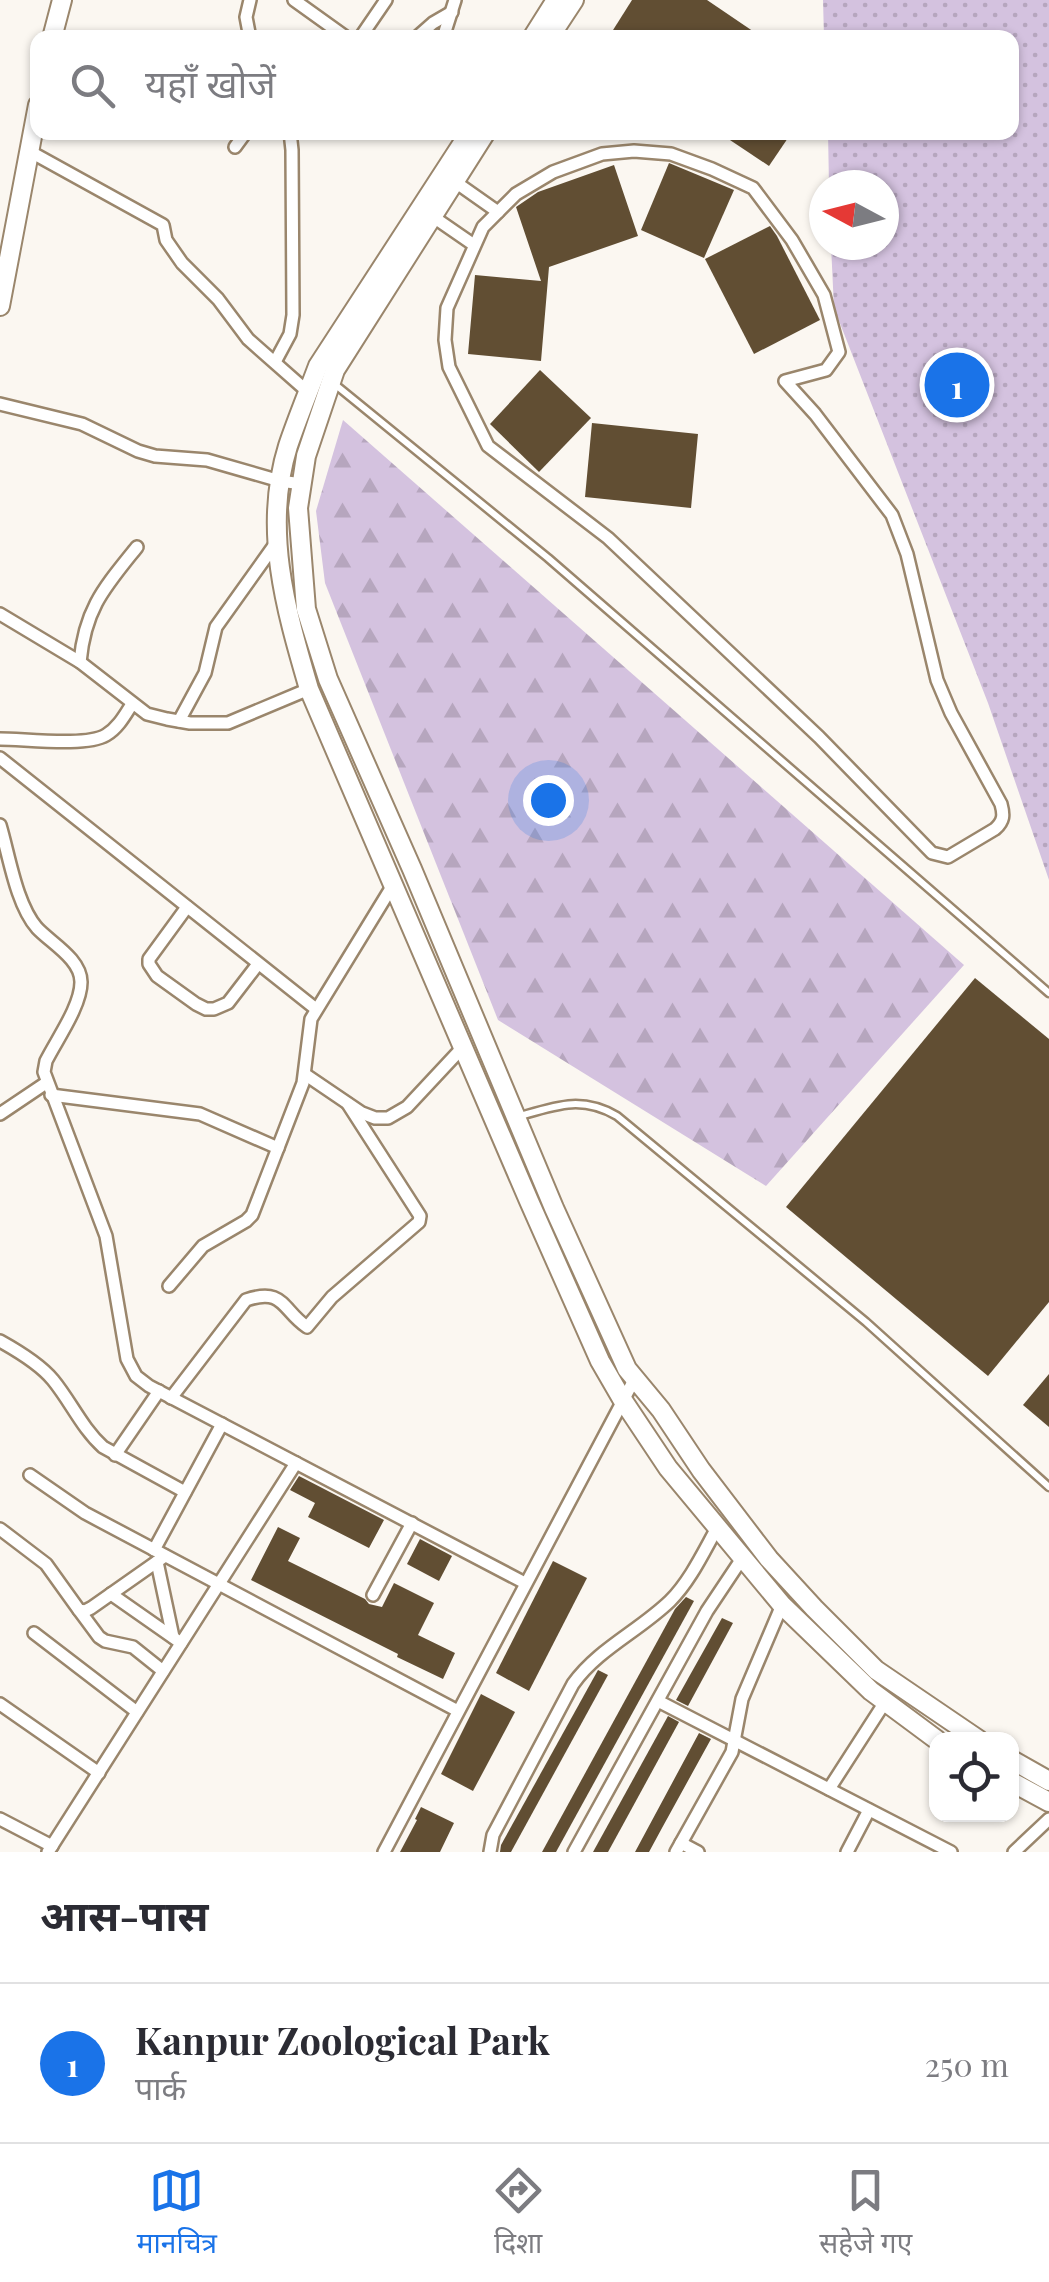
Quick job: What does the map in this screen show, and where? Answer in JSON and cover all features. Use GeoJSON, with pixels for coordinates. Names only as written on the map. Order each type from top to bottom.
{"type":"FeatureCollection","features":[{"type":"Feature","properties":{"kind":"main road"},"geometry":{"type":"LineString","coordinates":[[54,30],[62,0]]}},
{"type":"Feature","properties":{"kind":"main road"},"geometry":{"type":"LineString","coordinates":[[537,30],[556,0]]}},
{"type":"Feature","properties":{"kind":"main road"},"geometry":{"type":"LineString","coordinates":[[554,30],[574,0]]}},
{"type":"Feature","properties":{"kind":"main road"},"geometry":{"type":"LineString","coordinates":[[0,306],[31,140]]}},
{"type":"Feature","properties":{"kind":"main road"},"geometry":{"type":"LineString","coordinates":[[465,140],[318,366],[287,448],[280,481],[277,558],[286,610],[309,689],[600,1361],[622,1399],[668,1468],[782,1604],[885,1702],[929,1734]]}},
{"type":"Feature","properties":{"kind":"main road"},"geometry":{"type":"LineString","coordinates":[[481,140],[336,370],[306,456],[298,508],[306,609],[328,679],[515,1117],[628,1369],[758,1544],[814,1608],[876,1670],[967,1732]]}},
{"type":"Feature","properties":{"kind":"main road"},"geometry":{"type":"LineString","coordinates":[[1019,1764],[1049,1782]]}},
{"type":"Feature","properties":{"kind":"main road"},"geometry":{"type":"LineString","coordinates":[[1019,1786],[1049,1802]]}},
{"type":"Feature","properties":{"kind":"street"},"geometry":{"type":"LineString","coordinates":[[248,30],[246,17],[250,0]]}},
{"type":"Feature","properties":{"kind":"street"},"geometry":{"type":"LineString","coordinates":[[294,0],[310,4],[338,30]]}},
{"type":"Feature","properties":{"kind":"street"},"geometry":{"type":"LineString","coordinates":[[365,30],[386,0]]}},
{"type":"Feature","properties":{"kind":"street"},"geometry":{"type":"LineString","coordinates":[[425,30],[453,6]]}},
{"type":"Feature","properties":{"kind":"street"},"geometry":{"type":"LineString","coordinates":[[446,30],[453,6]]}},
{"type":"Feature","properties":{"kind":"street"},"geometry":{"type":"LineString","coordinates":[[235,147],[240,140]]}},
{"type":"Feature","properties":{"kind":"street"},"geometry":{"type":"LineString","coordinates":[[274,362],[290,334],[293,315],[291,140]]}},
{"type":"Feature","properties":{"kind":"street"},"geometry":{"type":"LineString","coordinates":[[29,151],[163,225],[166,240],[182,263],[218,299],[248,339],[308,392]]}},
{"type":"Feature","properties":{"kind":"street"},"geometry":{"type":"LineString","coordinates":[[602,154],[671,154],[753,188],[792,240],[824,295],[840,352],[826,370],[784,381],[816,414],[892,515],[906,554],[937,680],[1001,804],[1004,815],[995,829],[948,857],[932,853],[818,736],[608,538],[488,446],[449,368],[446,308],[483,226],[498,212],[532,183],[602,154]]}},
{"type":"Feature","properties":{"kind":"street"},"geometry":{"type":"LineString","coordinates":[[454,181],[498,212]]}},
{"type":"Feature","properties":{"kind":"street"},"geometry":{"type":"LineString","coordinates":[[432,216],[474,245]]}},
{"type":"Feature","properties":{"kind":"street"},"geometry":{"type":"LineString","coordinates":[[0,404],[82,424],[156,456],[207,460],[302,484]]}},
{"type":"Feature","properties":{"kind":"street"},"geometry":{"type":"LineString","coordinates":[[179,721],[203,679],[216,627],[277,542]]}},
{"type":"Feature","properties":{"kind":"street"},"geometry":{"type":"LineString","coordinates":[[80,662],[92,609],[137,546]]}},
{"type":"Feature","properties":{"kind":"street"},"geometry":{"type":"LineString","coordinates":[[0,614],[80,662],[147,714],[179,721],[228,722],[309,689]]}},
{"type":"Feature","properties":{"kind":"street"},"geometry":{"type":"LineString","coordinates":[[0,739],[99,738],[117,727],[132,704]]}},
{"type":"Feature","properties":{"kind":"street"},"geometry":{"type":"LineString","coordinates":[[0,758],[316,1010]]}},
{"type":"Feature","properties":{"kind":"street"},"geometry":{"type":"LineString","coordinates":[[0,825],[4,852],[29,918],[79,970],[81,982],[74,1006],[44,1072],[106,1236],[127,1359],[136,1376],[525,1582]]}},
{"type":"Feature","properties":{"kind":"street"},"geometry":{"type":"LineString","coordinates":[[169,1286],[203,1246],[252,1215],[306,1075],[309,1028],[316,1010],[393,885]]}},
{"type":"Feature","properties":{"kind":"street"},"geometry":{"type":"LineString","coordinates":[[187,907],[149,959],[157,976],[196,1004],[214,1010],[228,1003],[258,964]]}},
{"type":"Feature","properties":{"kind":"street"},"geometry":{"type":"LineString","coordinates":[[306,1075],[362,1113],[388,1118],[408,1107],[463,1047]]}},
{"type":"Feature","properties":{"kind":"street"},"geometry":{"type":"LineString","coordinates":[[0,1114],[49,1089],[200,1114],[278,1148]]}},
{"type":"Feature","properties":{"kind":"street"},"geometry":{"type":"LineString","coordinates":[[115,1455],[246,1300],[273,1297],[285,1303],[306,1327],[332,1297],[419,1222],[420,1216],[348,1104]]}},
{"type":"Feature","properties":{"kind":"street"},"geometry":{"type":"LineString","coordinates":[[0,1341],[52,1378],[93,1438],[115,1455],[185,1492]]}},
{"type":"Feature","properties":{"kind":"street"},"geometry":{"type":"LineString","coordinates":[[384,1852],[635,1378]]}},
{"type":"Feature","properties":{"kind":"street"},"geometry":{"type":"LineString","coordinates":[[79,1610],[91,1608],[159,1556],[185,1492],[222,1424]]}},
{"type":"Feature","properties":{"kind":"street"},"geometry":{"type":"LineString","coordinates":[[0,1819],[50,1849],[163,1672],[177,1640],[219,1584],[296,1463]]}},
{"type":"Feature","properties":{"kind":"street"},"geometry":{"type":"LineString","coordinates":[[30,1475],[84,1513],[159,1556],[458,1710]]}},
{"type":"Feature","properties":{"kind":"street"},"geometry":{"type":"LineString","coordinates":[[374,1595],[412,1523]]}},
{"type":"Feature","properties":{"kind":"street"},"geometry":{"type":"LineString","coordinates":[[490,1852],[493,1835],[580,1674],[679,1592],[717,1528]]}},
{"type":"Feature","properties":{"kind":"street"},"geometry":{"type":"LineString","coordinates":[[0,1530],[46,1564],[99,1638],[134,1648],[163,1672]]}},
{"type":"Feature","properties":{"kind":"street"},"geometry":{"type":"LineString","coordinates":[[159,1556],[177,1640]]}},
{"type":"Feature","properties":{"kind":"street"},"geometry":{"type":"LineString","coordinates":[[574,1852],[707,1611],[743,1557]]}},
{"type":"Feature","properties":{"kind":"street"},"geometry":{"type":"LineString","coordinates":[[111,1594],[177,1640]]}},
{"type":"Feature","properties":{"kind":"street"},"geometry":{"type":"LineString","coordinates":[[698,1852],[679,1847],[727,1762],[742,1699],[782,1604]]}},
{"type":"Feature","properties":{"kind":"street"},"geometry":{"type":"LineString","coordinates":[[34,1633],[137,1712]]}},
{"type":"Feature","properties":{"kind":"street"},"geometry":{"type":"LineString","coordinates":[[658,1701],[869,1810],[928,1847],[951,1852]]}},
{"type":"Feature","properties":{"kind":"street"},"geometry":{"type":"LineString","coordinates":[[828,1789],[885,1702]]}},
{"type":"Feature","properties":{"kind":"street"},"geometry":{"type":"LineString","coordinates":[[0,1704],[98,1773]]}},
{"type":"Feature","properties":{"kind":"street"},"geometry":{"type":"LineString","coordinates":[[848,1852],[869,1810]]}},
{"type":"Feature","properties":{"kind":"street"},"geometry":{"type":"LineString","coordinates":[[1014,1852],[1049,1819]]}},
{"type":"Feature","properties":{"kind":"lane"},"geometry":{"type":"LineString","coordinates":[[332,381],[548,558],[1049,993]]}},
{"type":"Feature","properties":{"kind":"lane"},"geometry":{"type":"LineString","coordinates":[[515,1117],[581,1103],[601,1107],[617,1116],[866,1322],[1049,1487]]}},
{"type":"Feature","properties":{"kind":"green space"},"geometry":{"type":"Polygon","coordinates":[[[823,0],[1049,0],[1049,880],[988,703],[834,308],[832,260],[899,260],[899,170],[829,170],[828,140],[1019,140],[1019,30],[824,30],[823,0]]]}},
{"type":"Feature","properties":{"kind":"green space"},"geometry":{"type":"Polygon","coordinates":[[[343,420],[964,965],[766,1186],[498,1020],[325,583],[316,511],[343,420]]]}},
{"type":"Feature","properties":{"kind":"building"},"geometry":{"type":"Polygon","coordinates":[[[632,0],[707,0],[751,30],[613,30],[632,0]]]}},
{"type":"Feature","properties":{"kind":"building"},"geometry":{"type":"Polygon","coordinates":[[[730,140],[787,140],[769,166],[730,140]]]}},
{"type":"Feature","properties":{"kind":"building"},"geometry":{"type":"Polygon","coordinates":[[[669,163],[734,190],[704,258],[641,230],[669,163]]]}},
{"type":"Feature","properties":{"kind":"building"},"geometry":{"type":"Polygon","coordinates":[[[614,165],[638,236],[549,267],[541,361],[468,354],[475,275],[541,281],[516,207],[538,192],[614,165]]]}},
{"type":"Feature","properties":{"kind":"building"},"geometry":{"type":"Polygon","coordinates":[[[770,226],[820,320],[754,354],[705,259],[770,226]]]}},
{"type":"Feature","properties":{"kind":"building"},"geometry":{"type":"Polygon","coordinates":[[[540,370],[591,418],[539,472],[490,424],[540,370]]]}},
{"type":"Feature","properties":{"kind":"building"},"geometry":{"type":"Polygon","coordinates":[[[592,423],[698,434],[691,508],[585,497],[592,423]]]}},
{"type":"Feature","properties":{"kind":"building"},"geometry":{"type":"Polygon","coordinates":[[[975,978],[1049,1039],[1049,1302],[988,1376],[786,1207],[975,978]]]}},
{"type":"Feature","properties":{"kind":"building"},"geometry":{"type":"Polygon","coordinates":[[[1049,1374],[1049,1427],[1023,1405],[1049,1374]]]}},
{"type":"Feature","properties":{"kind":"building"},"geometry":{"type":"Polygon","coordinates":[[[299,1476],[384,1520],[369,1548],[308,1517],[315,1503],[290,1490],[299,1476]]]}},
{"type":"Feature","properties":{"kind":"building"},"geometry":{"type":"Polygon","coordinates":[[[278,1527],[300,1538],[288,1561],[369,1604],[382,1607],[394,1583],[434,1603],[418,1635],[455,1653],[443,1679],[251,1580],[278,1527]]]}},
{"type":"Feature","properties":{"kind":"building"},"geometry":{"type":"Polygon","coordinates":[[[420,1539],[452,1556],[439,1581],[407,1564],[420,1539]]]}},
{"type":"Feature","properties":{"kind":"building"},"geometry":{"type":"Polygon","coordinates":[[[553,1561],[587,1578],[529,1691],[496,1673],[553,1561]]]}},
{"type":"Feature","properties":{"kind":"building"},"geometry":{"type":"Polygon","coordinates":[[[686,1597],[694,1601],[556,1852],[542,1852],[675,1609],[686,1597]]]}},
{"type":"Feature","properties":{"kind":"building"},"geometry":{"type":"Polygon","coordinates":[[[722,1618],[733,1623],[688,1706],[676,1700],[722,1618]]]}},
{"type":"Feature","properties":{"kind":"building"},"geometry":{"type":"Polygon","coordinates":[[[598,1670],[608,1675],[511,1852],[500,1852],[501,1845],[598,1670]]]}},
{"type":"Feature","properties":{"kind":"building"},"geometry":{"type":"Polygon","coordinates":[[[481,1694],[515,1712],[473,1791],[441,1774],[481,1694]]]}},
{"type":"Feature","properties":{"kind":"building"},"geometry":{"type":"Polygon","coordinates":[[[668,1716],[679,1722],[608,1852],[593,1852],[668,1716]]]}},
{"type":"Feature","properties":{"kind":"building"},"geometry":{"type":"Polygon","coordinates":[[[699,1733],[711,1739],[649,1852],[635,1852],[699,1733]]]}},
{"type":"Feature","properties":{"kind":"building"},"geometry":{"type":"Polygon","coordinates":[[[421,1807],[454,1823],[440,1852],[400,1852],[417,1820],[421,1807]]]}},
{"type":"Feature","properties":{"kind":"place","name":"Kanpur Zoological Park"},"geometry":{"type":"Point","coordinates":[957,385]}}]}
